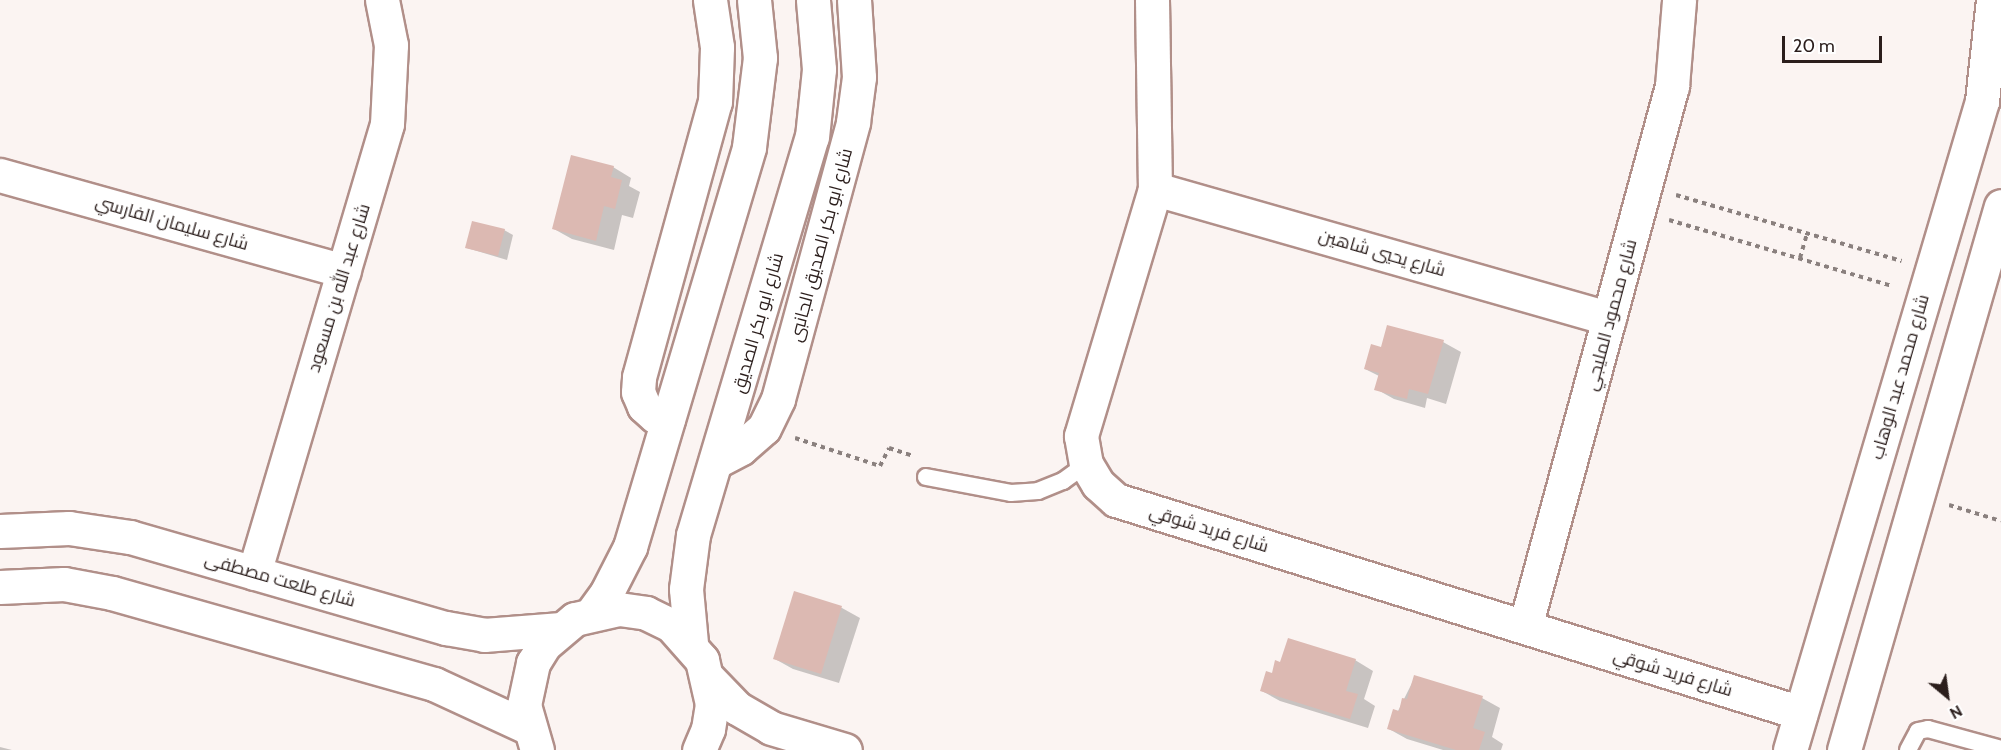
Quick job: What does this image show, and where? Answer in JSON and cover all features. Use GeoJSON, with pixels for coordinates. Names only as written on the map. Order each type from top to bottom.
{"type":"FeatureCollection","features":[{"type":"Feature","properties":{"kind":"street","name":"شارع عبد الله بن مسعود"},"geometry":{"type":"LineString","coordinates":[[254,573],[387,124],[391,45],[382,0]]}},
{"type":"Feature","properties":{"kind":"street"},"geometry":{"type":"LineString","coordinates":[[668,419],[656,416],[644,406],[638,392],[639,376],[715,102],[717,47],[710,0]]}},
{"type":"Feature","properties":{"kind":"street"},"geometry":{"type":"LineString","coordinates":[[592,613],[608,592],[630,547],[749,147],[760,58],[754,0]]}},
{"type":"Feature","properties":{"kind":"street","name":"شارع ابو بكر الصديق"},"geometry":{"type":"LineString","coordinates":[[691,643],[688,562],[812,137],[819,69],[813,0]]}},
{"type":"Feature","properties":{"kind":"street","name":"شارع ابو بكر الصديق الجانبى"},"geometry":{"type":"LineString","coordinates":[[717,461],[741,448],[764,428],[778,399],[805,309],[853,122],[859,77],[854,0]]}},
{"type":"Feature","properties":{"kind":"street","name":"شارع فريد شوقي"},"geometry":{"type":"LineString","coordinates":[[1152,0],[1155,189],[1082,436],[1086,464],[1098,484],[1116,500],[1801,713]]}},
{"type":"Feature","properties":{"kind":"street","name":"شارع محمود المليجي"},"geometry":{"type":"LineString","coordinates":[[1525,627],[1672,86],[1679,0]]}},
{"type":"Feature","properties":{"kind":"street","name":"شارع محمد عبد الوهاب"},"geometry":{"type":"LineString","coordinates":[[1790,750],[1982,101],[1993,0]]}},
{"type":"Feature","properties":{"kind":"street","name":"شارع سليمان الفارسي"},"geometry":{"type":"LineString","coordinates":[[0,175],[344,271]]}},
{"type":"Feature","properties":{"kind":"street","name":"شارع يحيي شاهين"},"geometry":{"type":"LineString","coordinates":[[1155,189],[1610,318]]}},
{"type":"Feature","properties":{"kind":"street"},"geometry":{"type":"LineString","coordinates":[[1844,750],[2001,206]]}},
{"type":"Feature","properties":{"kind":"street","name":"شارع طلعت مصطفى"},"geometry":{"type":"LineString","coordinates":[[0,531],[69,528],[130,537],[446,628],[484,635],[560,629]]}},
{"type":"Feature","properties":{"kind":"street"},"geometry":{"type":"LineString","coordinates":[[0,587],[64,584],[112,593],[434,684],[532,739]]}},
{"type":"Feature","properties":{"kind":"street"},"geometry":{"type":"LineString","coordinates":[[532,739],[524,705],[529,674],[545,644],[560,629],[592,613],[619,609],[646,613],[671,625],[691,643],[709,679],[737,708],[771,728],[845,750]]}},
{"type":"Feature","properties":{"kind":"street"},"geometry":{"type":"LineString","coordinates":[[699,750],[708,729],[712,704],[709,679]]}},
{"type":"Feature","properties":{"kind":"lane"},"geometry":{"type":"LineString","coordinates":[[926,477],[1011,493],[1046,488],[1086,464]]}},
{"type":"Feature","properties":{"kind":"lane"},"geometry":{"type":"LineString","coordinates":[[1908,750],[1918,731],[1928,729],[2001,749]]}},
{"type":"Feature","properties":{"kind":"path"},"geometry":{"type":"LineString","coordinates":[[1642,198],[1807,233],[1928,283]]}},
{"type":"Feature","properties":{"kind":"path"},"geometry":{"type":"LineString","coordinates":[[1642,198],[1800,258],[1928,283]]}},
{"type":"Feature","properties":{"kind":"path"},"geometry":{"type":"LineString","coordinates":[[1800,258],[1807,233]]}},
{"type":"Feature","properties":{"kind":"path"},"geometry":{"type":"LineString","coordinates":[[764,428],[880,466],[890,448],[926,460],[929,465],[926,477]]}},
{"type":"Feature","properties":{"kind":"path"},"geometry":{"type":"LineString","coordinates":[[1917,495],[2001,521]]}},
{"type":"Feature","properties":{"kind":"building"},"geometry":{"type":"Polygon","coordinates":[[[571,155],[614,166],[611,177],[622,180],[615,209],[604,206],[596,241],[552,229],[571,155]]]}},
{"type":"Feature","properties":{"kind":"building"},"geometry":{"type":"Polygon","coordinates":[[[472,221],[505,229],[498,256],[465,248],[472,221]]]}},
{"type":"Feature","properties":{"kind":"building"},"geometry":{"type":"Polygon","coordinates":[[[1387,325],[1444,340],[1428,394],[1409,389],[1407,399],[1374,390],[1379,373],[1364,369],[1371,344],[1381,347],[1387,325]]]}},
{"type":"Feature","properties":{"kind":"building"},"geometry":{"type":"Polygon","coordinates":[[[794,591],[842,606],[821,674],[773,659],[794,591]]]}},
{"type":"Feature","properties":{"kind":"building"},"geometry":{"type":"Polygon","coordinates":[[[1288,638],[1356,659],[1346,691],[1358,694],[1350,719],[1260,691],[1266,671],[1272,673],[1275,660],[1280,662],[1288,638]]]}},
{"type":"Feature","properties":{"kind":"building"},"geometry":{"type":"Polygon","coordinates":[[[1414,675],[1483,696],[1473,728],[1485,732],[1479,750],[1456,750],[1387,729],[1393,709],[1399,711],[1402,698],[1407,699],[1414,675]]]}}]}
